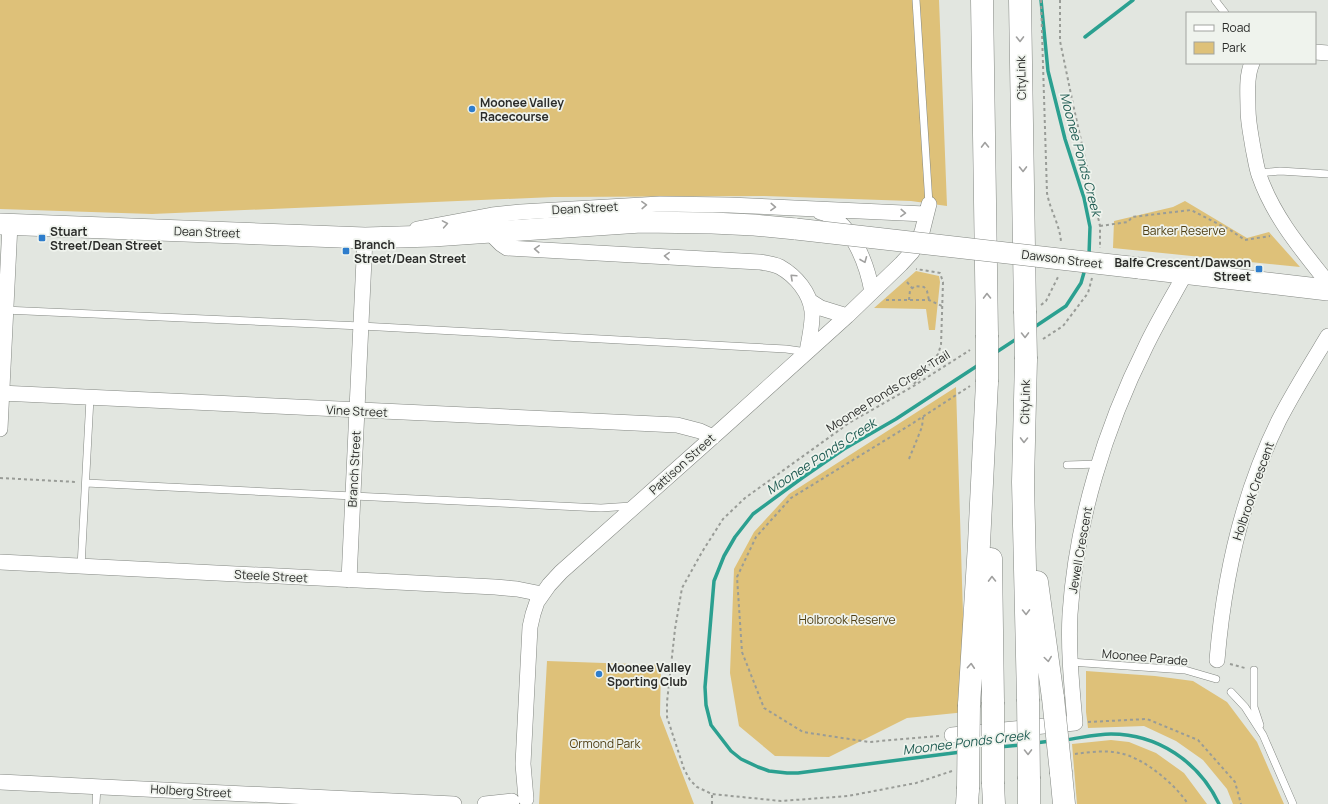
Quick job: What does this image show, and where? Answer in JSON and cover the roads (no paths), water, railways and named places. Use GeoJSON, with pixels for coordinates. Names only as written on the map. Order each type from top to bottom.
{"type":"FeatureCollection","features":[{"type":"Feature","properties":{"kind":"highway"},"geometry":{"type":"LineString","coordinates":[[982,0],[980,342],[988,382],[993,794]]}},
{"type":"Feature","properties":{"kind":"highway","name":"CityLink"},"geometry":{"type":"LineString","coordinates":[[1020,0],[1032,309],[1026,359],[1023,482],[1029,804]]}},
{"type":"Feature","properties":{"kind":"highway"},"geometry":{"type":"LineString","coordinates":[[967,797],[969,705],[988,382]]}},
{"type":"Feature","properties":{"kind":"highway"},"geometry":{"type":"LineString","coordinates":[[1023,482],[1054,698],[1064,804]]}},
{"type":"Feature","properties":{"kind":"street"},"geometry":{"type":"LineString","coordinates":[[1316,52],[1328,53]]}},
{"type":"Feature","properties":{"kind":"street"},"geometry":{"type":"LineString","coordinates":[[1252,64],[1249,78],[1248,115],[1250,134],[1258,173],[1264,189],[1280,221],[1328,283]]}},
{"type":"Feature","properties":{"kind":"street","name":"Dean Street"},"geometry":{"type":"LineString","coordinates":[[365,238],[492,215],[578,208],[688,204],[807,209],[927,209]]}},
{"type":"Feature","properties":{"kind":"street","name":"Dean Street"},"geometry":{"type":"LineString","coordinates":[[807,209],[826,213],[835,218],[847,231],[864,260],[872,292]]}},
{"type":"Feature","properties":{"kind":"street","name":"Pattison Street"},"geometry":{"type":"LineString","coordinates":[[518,801],[523,764],[530,627],[537,602],[542,594],[561,572],[847,316],[901,264],[912,252],[922,232],[927,209]]}},
{"type":"Feature","properties":{"kind":"street","name":"Dean Street"},"geometry":{"type":"LineString","coordinates":[[5,224],[365,238],[433,236],[641,222],[733,224],[796,229]]}},
{"type":"Feature","properties":{"kind":"street"},"geometry":{"type":"LineString","coordinates":[[0,428],[5,224]]}},
{"type":"Feature","properties":{"kind":"street","name":"Dawson Street"},"geometry":{"type":"LineString","coordinates":[[796,229],[1328,290]]}},
{"type":"Feature","properties":{"kind":"street"},"geometry":{"type":"LineString","coordinates":[[489,232],[507,248],[759,262],[779,267],[789,274],[805,291],[810,302],[812,323],[807,352]]}},
{"type":"Feature","properties":{"kind":"street","name":"Branch Street"},"geometry":{"type":"LineString","coordinates":[[349,580],[365,238]]}},
{"type":"Feature","properties":{"kind":"street","name":"Jewell Crescent"},"geometry":{"type":"LineString","coordinates":[[952,735],[1075,723],[1070,662],[1070,616],[1074,571],[1083,522],[1112,424],[1125,392],[1146,346],[1185,274]]}},
{"type":"Feature","properties":{"kind":"street"},"geometry":{"type":"LineString","coordinates":[[810,302],[821,308],[847,316]]}},
{"type":"Feature","properties":{"kind":"street","name":"Holbrook Crescent"},"geometry":{"type":"LineString","coordinates":[[1217,660],[1220,620],[1226,584],[1245,506],[1263,457],[1279,421],[1298,384],[1328,336]]}},
{"type":"Feature","properties":{"kind":"street","name":"Vine Street"},"geometry":{"type":"LineString","coordinates":[[1,394],[677,425],[700,431],[713,437]]}},
{"type":"Feature","properties":{"kind":"street","name":"Steele Street"},"geometry":{"type":"LineString","coordinates":[[0,562],[516,588],[542,594]]}},
{"type":"Feature","properties":{"kind":"street","name":"Holberg Street"},"geometry":{"type":"LineString","coordinates":[[0,782],[454,804]]}},
{"type":"Feature","properties":{"kind":"street"},"geometry":{"type":"LineString","coordinates":[[485,804],[518,801]]}},
{"type":"Feature","properties":{"kind":"lane"},"geometry":{"type":"LineString","coordinates":[[916,0],[927,209]]}},
{"type":"Feature","properties":{"kind":"lane"},"geometry":{"type":"LineString","coordinates":[[1215,0],[1224,12]]}},
{"type":"Feature","properties":{"kind":"lane"},"geometry":{"type":"LineString","coordinates":[[1258,173],[1280,171],[1328,174]]}},
{"type":"Feature","properties":{"kind":"lane"},"geometry":{"type":"LineString","coordinates":[[3,310],[361,326],[786,349],[807,352]]}},
{"type":"Feature","properties":{"kind":"lane"},"geometry":{"type":"LineString","coordinates":[[81,567],[90,398]]}},
{"type":"Feature","properties":{"kind":"lane"},"geometry":{"type":"LineString","coordinates":[[1067,465],[1100,464]]}},
{"type":"Feature","properties":{"kind":"lane"},"geometry":{"type":"LineString","coordinates":[[86,483],[601,508],[635,506]]}},
{"type":"Feature","properties":{"kind":"lane","name":"Moonee Parade"},"geometry":{"type":"LineString","coordinates":[[1070,662],[1185,670],[1216,679]]}},
{"type":"Feature","properties":{"kind":"lane"},"geometry":{"type":"LineString","coordinates":[[1254,670],[1254,707],[1263,735],[1293,804]]}},
{"type":"Feature","properties":{"kind":"lane"},"geometry":{"type":"LineString","coordinates":[[1231,692],[1245,707],[1263,735]]}},
{"type":"Feature","properties":{"kind":"lane"},"geometry":{"type":"LineString","coordinates":[[96,804],[97,786]]}},
{"type":"Feature","properties":{"kind":"waterway","name":"Moonee Ponds Creek"},"geometry":{"type":"LineString","coordinates":[[1041,0],[1048,71],[1065,139],[1084,198],[1090,227],[1089,255]]}},
{"type":"Feature","properties":{"kind":"waterway"},"geometry":{"type":"LineString","coordinates":[[1085,37],[1133,0]]}},
{"type":"Feature","properties":{"kind":"waterway","name":"Moonee Ponds Creek"},"geometry":{"type":"LineString","coordinates":[[1033,328],[1066,306],[1081,283],[1085,269]]}},
{"type":"Feature","properties":{"kind":"waterway","name":"Moonee Ponds Creek"},"geometry":{"type":"LineString","coordinates":[[995,353],[1018,338]]}},
{"type":"Feature","properties":{"kind":"waterway","name":"Moonee Ponds Creek"},"geometry":{"type":"LineString","coordinates":[[961,752],[798,773],[769,771],[741,759],[731,751],[711,725],[706,705],[705,687],[714,581],[724,556],[735,537],[753,514],[844,449],[896,419],[980,364]]}},
{"type":"Feature","properties":{"kind":"waterway","name":"Moonee Ponds Creek"},"geometry":{"type":"LineString","coordinates":[[1065,740],[1094,735],[1111,734],[1128,735],[1161,745],[1175,753],[1200,775],[1211,789],[1219,804]]}},
{"type":"Feature","properties":{"kind":"waterway","name":"Moonee Ponds Creek"},"geometry":{"type":"LineString","coordinates":[[1035,743],[1051,741]]}},
{"type":"Feature","properties":{"kind":"waterway","name":"Moonee Ponds Creek"},"geometry":{"type":"LineString","coordinates":[[999,747],[1021,745]]}},
{"type":"Feature","properties":{"kind":"place","name":"Moonee Valley Racecourse"},"geometry":{"type":"Point","coordinates":[472,109]}},
{"type":"Feature","properties":{"kind":"place","name":"Stuart Street/Dean Street"},"geometry":{"type":"Point","coordinates":[42,238]}},
{"type":"Feature","properties":{"kind":"place","name":"Branch Street/Dean Street"},"geometry":{"type":"Point","coordinates":[346,251]}},
{"type":"Feature","properties":{"kind":"place","name":"Balfe Crescent/Dawson Street"},"geometry":{"type":"Point","coordinates":[1259,269]}},
{"type":"Feature","properties":{"kind":"place","name":"Moonee Valley Sporting Club"},"geometry":{"type":"Point","coordinates":[599,674]}},
{"type":"Feature","properties":{"kind":"park label","name":"Barker Reserve"},"geometry":{"type":"Point","coordinates":[1184,230]}},
{"type":"Feature","properties":{"kind":"park label","name":"Holbrook Reserve"},"geometry":{"type":"Point","coordinates":[847,619]}},
{"type":"Feature","properties":{"kind":"park label","name":"Ormond Park"},"geometry":{"type":"Point","coordinates":[605,743]}}]}
